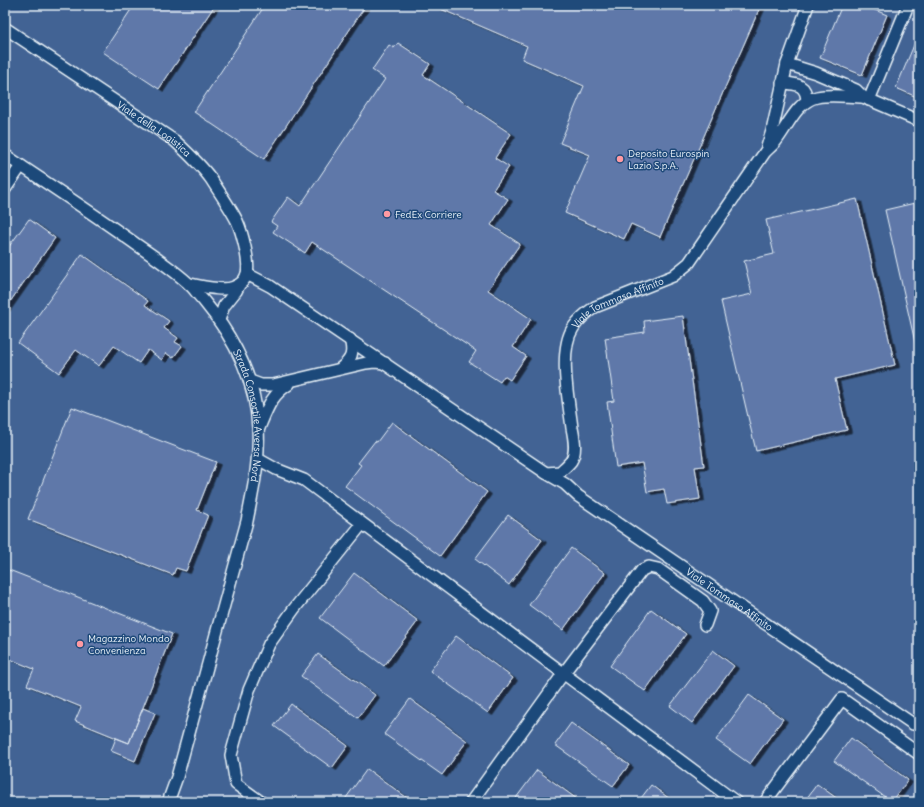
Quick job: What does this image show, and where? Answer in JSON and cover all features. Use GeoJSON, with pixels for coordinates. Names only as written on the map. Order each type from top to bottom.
{"type":"FeatureCollection","features":[{"type":"Feature","properties":{"kind":"street","name":"Viale Tommaso Affinito"},"geometry":{"type":"LineString","coordinates":[[765,152],[772,131],[787,64],[808,5]]}},
{"type":"Feature","properties":{"kind":"street"},"geometry":{"type":"LineString","coordinates":[[866,99],[908,5]]}},
{"type":"Feature","properties":{"kind":"street","name":"Viale della Logistica"},"geometry":{"type":"LineString","coordinates":[[5,28],[175,141],[194,159],[210,178],[237,220],[247,263],[247,274]]}},
{"type":"Feature","properties":{"kind":"street"},"geometry":{"type":"LineString","coordinates":[[787,64],[816,73],[856,90],[866,99]]}},
{"type":"Feature","properties":{"kind":"street"},"geometry":{"type":"LineString","coordinates":[[783,82],[797,76],[816,73]]}},
{"type":"Feature","properties":{"kind":"street"},"geometry":{"type":"LineString","coordinates":[[783,82],[802,86],[807,94],[807,101],[816,97],[829,96],[866,99],[919,120]]}},
{"type":"Feature","properties":{"kind":"street","name":"Viale Tommaso Affinito"},"geometry":{"type":"LineString","coordinates":[[546,473],[560,472],[571,461],[575,446],[567,384],[566,358],[572,328],[584,314],[595,307],[672,276],[688,263],[765,152],[776,141],[799,108],[807,101]]}},
{"type":"Feature","properties":{"kind":"street","name":"Strada Consortile Aversa Nord"},"geometry":{"type":"LineString","coordinates":[[5,155],[126,238],[189,284],[219,320],[233,342],[250,381],[254,396],[258,428],[258,459],[255,484],[247,521],[177,777],[168,802]]}},
{"type":"Feature","properties":{"kind":"street"},"geometry":{"type":"LineString","coordinates":[[5,189],[21,166]]}},
{"type":"Feature","properties":{"kind":"street","name":"Viale Tommaso Affinito"},"geometry":{"type":"LineString","coordinates":[[247,274],[270,286],[386,363],[546,473],[565,484],[578,496],[913,724]]}},
{"type":"Feature","properties":{"kind":"street"},"geometry":{"type":"LineString","coordinates":[[219,320],[224,306],[247,274]]}},
{"type":"Feature","properties":{"kind":"street"},"geometry":{"type":"LineString","coordinates":[[189,284],[226,289],[239,285]]}},
{"type":"Feature","properties":{"kind":"street"},"geometry":{"type":"LineString","coordinates":[[341,368],[349,361],[352,350],[350,339]]}},
{"type":"Feature","properties":{"kind":"street"},"geometry":{"type":"LineString","coordinates":[[250,381],[261,385],[273,385],[370,362],[386,363]]}},
{"type":"Feature","properties":{"kind":"street"},"geometry":{"type":"LineString","coordinates":[[258,428],[273,397],[279,390],[295,381]]}},
{"type":"Feature","properties":{"kind":"street"},"geometry":{"type":"LineString","coordinates":[[258,459],[276,470],[304,480],[736,802]]}},
{"type":"Feature","properties":{"kind":"street"},"geometry":{"type":"LineString","coordinates":[[255,484],[265,475],[276,470]]}},
{"type":"Feature","properties":{"kind":"street"},"geometry":{"type":"LineString","coordinates":[[261,802],[236,784],[230,756],[249,690],[269,644],[294,609],[362,524]]}},
{"type":"Feature","properties":{"kind":"street"},"geometry":{"type":"LineString","coordinates":[[471,802],[563,674],[642,570],[649,567],[658,569],[703,601],[710,611],[705,625]]}},
{"type":"Feature","properties":{"kind":"street"},"geometry":{"type":"LineString","coordinates":[[765,802],[842,699],[919,754]]}},
{"type":"Feature","properties":{"kind":"street","name":"Strada Consortile Aversa Nord"},"geometry":{"type":"LineString","coordinates":[[174,802],[177,777]]}},
{"type":"Feature","properties":{"kind":"shaded area"},"geometry":{"type":"Polygon","coordinates":[[[5,5],[919,5],[919,802],[5,802],[5,5]]]}},
{"type":"Feature","properties":{"kind":"building"},"geometry":{"type":"Polygon","coordinates":[[[134,5],[215,5],[159,89],[103,52],[134,5]]]}},
{"type":"Feature","properties":{"kind":"building"},"geometry":{"type":"Polygon","coordinates":[[[265,5],[366,5],[264,159],[194,112],[265,5]]]}},
{"type":"Feature","properties":{"kind":"building"},"geometry":{"type":"Polygon","coordinates":[[[437,5],[761,5],[660,237],[631,224],[624,239],[565,213],[590,155],[560,143],[584,86],[522,59],[527,46],[436,7],[437,5]]]}},
{"type":"Feature","properties":{"kind":"building"},"geometry":{"type":"Polygon","coordinates":[[[842,5],[863,5],[887,15],[862,75],[820,58],[842,5]]]}},
{"type":"Feature","properties":{"kind":"building"},"geometry":{"type":"Polygon","coordinates":[[[919,33],[919,98],[896,88],[919,33]]]}},
{"type":"Feature","properties":{"kind":"building","name":"FedEx Corriere"},"geometry":{"type":"Polygon","coordinates":[[[398,43],[430,64],[423,75],[511,134],[495,158],[509,167],[493,190],[508,199],[491,225],[520,244],[488,290],[531,319],[513,347],[526,356],[510,380],[504,376],[500,382],[469,362],[476,351],[312,242],[305,253],[273,232],[277,226],[271,222],[288,197],[300,206],[385,79],[372,70],[389,45],[394,48],[398,43]]]}},
{"type":"Feature","properties":{"kind":"building"},"geometry":{"type":"Polygon","coordinates":[[[857,199],[895,365],[835,379],[847,430],[756,451],[721,301],[752,294],[744,261],[774,254],[766,220],[857,199]]]}},
{"type":"Feature","properties":{"kind":"building"},"geometry":{"type":"Polygon","coordinates":[[[919,202],[919,360],[885,210],[919,202]]]}},
{"type":"Feature","properties":{"kind":"building"},"geometry":{"type":"Polygon","coordinates":[[[29,219],[55,238],[5,309],[5,252],[29,219]]]}},
{"type":"Feature","properties":{"kind":"building"},"geometry":{"type":"Polygon","coordinates":[[[82,254],[148,301],[145,305],[169,321],[164,328],[178,338],[175,342],[182,346],[173,358],[166,353],[162,360],[148,350],[139,363],[114,346],[99,366],[76,350],[59,373],[18,343],[82,254]]]}},
{"type":"Feature","properties":{"kind":"building"},"geometry":{"type":"Polygon","coordinates":[[[683,316],[704,466],[695,467],[700,499],[667,504],[664,489],[647,492],[642,463],[616,467],[607,402],[614,401],[605,338],[645,332],[644,321],[683,316]]]}},
{"type":"Feature","properties":{"kind":"building"},"geometry":{"type":"Polygon","coordinates":[[[72,407],[216,462],[197,510],[208,515],[186,571],[176,568],[173,575],[28,519],[72,407]]]}},
{"type":"Feature","properties":{"kind":"building"},"geometry":{"type":"Polygon","coordinates":[[[392,422],[487,492],[440,556],[345,486],[361,465],[358,463],[375,441],[377,442],[392,422]]]}},
{"type":"Feature","properties":{"kind":"building"},"geometry":{"type":"Polygon","coordinates":[[[508,515],[542,540],[509,585],[475,559],[508,515]]]}},
{"type":"Feature","properties":{"kind":"building"},"geometry":{"type":"Polygon","coordinates":[[[571,548],[605,573],[563,630],[529,605],[571,548]]]}},
{"type":"Feature","properties":{"kind":"building"},"geometry":{"type":"Polygon","coordinates":[[[9,570],[172,634],[129,743],[75,721],[81,707],[27,685],[34,669],[5,657],[5,579],[9,570]]]}},
{"type":"Feature","properties":{"kind":"building"},"geometry":{"type":"Polygon","coordinates":[[[354,573],[418,621],[384,666],[320,618],[354,573]]]}},
{"type":"Feature","properties":{"kind":"building"},"geometry":{"type":"Polygon","coordinates":[[[651,609],[686,634],[645,691],[610,666],[651,609]]]}},
{"type":"Feature","properties":{"kind":"building"},"geometry":{"type":"Polygon","coordinates":[[[456,636],[513,678],[488,713],[430,671],[456,636]]]}},
{"type":"Feature","properties":{"kind":"building"},"geometry":{"type":"Polygon","coordinates":[[[713,650],[734,666],[692,723],[670,706],[713,650]]]}},
{"type":"Feature","properties":{"kind":"building"},"geometry":{"type":"Polygon","coordinates":[[[318,654],[375,695],[358,718],[301,676],[318,654]]]}},
{"type":"Feature","properties":{"kind":"building"},"geometry":{"type":"Polygon","coordinates":[[[749,695],[783,719],[750,764],[716,740],[749,695]]]}},
{"type":"Feature","properties":{"kind":"building"},"geometry":{"type":"Polygon","coordinates":[[[410,699],[467,741],[442,775],[384,734],[410,699]]]}},
{"type":"Feature","properties":{"kind":"building"},"geometry":{"type":"Polygon","coordinates":[[[291,704],[348,746],[332,768],[274,726],[291,704]]]}},
{"type":"Feature","properties":{"kind":"building"},"geometry":{"type":"Polygon","coordinates":[[[143,708],[155,713],[135,761],[111,751],[116,738],[129,743],[143,708]]]}},
{"type":"Feature","properties":{"kind":"building"},"geometry":{"type":"Polygon","coordinates":[[[571,723],[629,765],[613,786],[555,745],[571,723]]]}},
{"type":"Feature","properties":{"kind":"building"},"geometry":{"type":"Polygon","coordinates":[[[851,738],[908,780],[892,802],[834,761],[851,738]]]}},
{"type":"Feature","properties":{"kind":"building"},"geometry":{"type":"Polygon","coordinates":[[[367,769],[413,802],[343,802],[367,769]]]}},
{"type":"Feature","properties":{"kind":"building"},"geometry":{"type":"Polygon","coordinates":[[[537,770],[581,802],[513,802],[537,770]]]}},
{"type":"Feature","properties":{"kind":"building"},"geometry":{"type":"Polygon","coordinates":[[[817,784],[842,802],[804,802],[817,784]]]}},
{"type":"Feature","properties":{"kind":"building"},"geometry":{"type":"Polygon","coordinates":[[[651,785],[674,802],[638,802],[651,785]]]}},
{"type":"Feature","properties":{"kind":"place","name":"Deposito Eurospin Lazio S.p.A."},"geometry":{"type":"Point","coordinates":[620,159]}},
{"type":"Feature","properties":{"kind":"place","name":"FedEx Corriere"},"geometry":{"type":"Point","coordinates":[387,214]}},
{"type":"Feature","properties":{"kind":"place","name":"Magazzino Mondo Convenienza"},"geometry":{"type":"Point","coordinates":[80,644]}}]}
